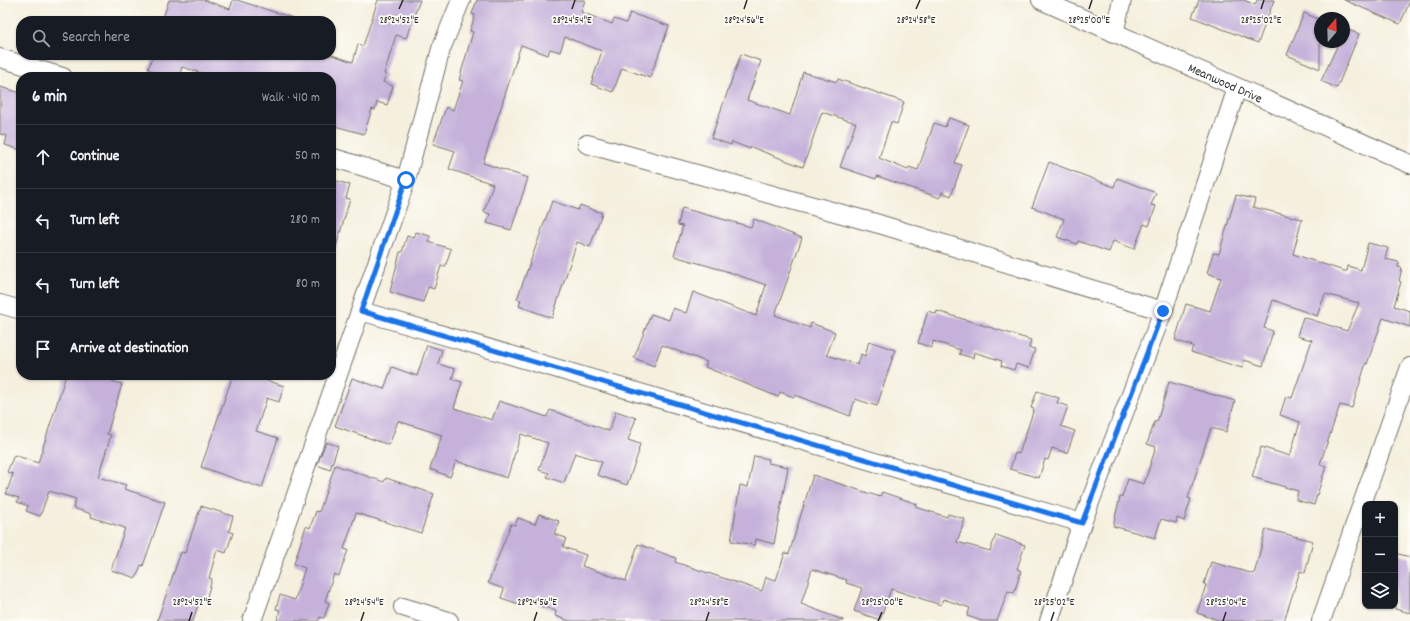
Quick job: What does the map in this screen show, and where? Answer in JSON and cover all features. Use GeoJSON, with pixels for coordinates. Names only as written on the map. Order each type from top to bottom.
{"type":"FeatureCollection","features":[{"type":"Feature","properties":{"kind":"street"},"geometry":{"type":"LineString","coordinates":[[252,621],[406,180],[441,49],[461,0]]}},
{"type":"Feature","properties":{"kind":"street","name":"Meanwood Drive"},"geometry":{"type":"LineString","coordinates":[[1041,0],[1410,164]]}},
{"type":"Feature","properties":{"kind":"street"},"geometry":{"type":"LineString","coordinates":[[1114,32],[1122,0]]}},
{"type":"Feature","properties":{"kind":"street"},"geometry":{"type":"LineString","coordinates":[[0,58],[46,72]]}},
{"type":"Feature","properties":{"kind":"street"},"geometry":{"type":"LineString","coordinates":[[1049,621],[1082,523],[1163,311],[1237,88]]}},
{"type":"Feature","properties":{"kind":"street"},"geometry":{"type":"LineString","coordinates":[[587,144],[879,224],[1163,311]]}},
{"type":"Feature","properties":{"kind":"street"},"geometry":{"type":"LineString","coordinates":[[336,159],[406,180]]}},
{"type":"Feature","properties":{"kind":"street"},"geometry":{"type":"LineString","coordinates":[[0,304],[16,309]]}},
{"type":"Feature","properties":{"kind":"street"},"geometry":{"type":"LineString","coordinates":[[361,311],[1082,523]]}},
{"type":"Feature","properties":{"kind":"street"},"geometry":{"type":"LineString","coordinates":[[1321,621],[1324,608],[1375,469],[1410,367]]}},
{"type":"Feature","properties":{"kind":"street"},"geometry":{"type":"LineString","coordinates":[[403,606],[449,621]]}},
{"type":"Feature","properties":{"kind":"building"},"geometry":{"type":"Polygon","coordinates":[[[169,0],[204,0],[230,9],[233,0],[237,0],[287,16],[164,16],[169,0]]]}},
{"type":"Feature","properties":{"kind":"building"},"geometry":{"type":"Polygon","coordinates":[[[378,0],[420,0],[406,38],[396,35],[384,74],[386,75],[383,82],[393,86],[387,105],[377,102],[375,110],[372,109],[364,134],[336,126],[336,72],[198,72],[182,67],[180,72],[152,72],[148,69],[151,60],[336,60],[336,56],[353,62],[358,44],[363,46],[378,0]]]}},
{"type":"Feature","properties":{"kind":"building"},"geometry":{"type":"Polygon","coordinates":[[[477,0],[585,0],[581,12],[612,24],[614,19],[626,23],[630,13],[669,26],[650,78],[622,68],[613,92],[591,84],[602,51],[565,37],[560,52],[550,49],[548,55],[521,45],[483,163],[528,178],[511,230],[487,223],[490,214],[484,212],[493,184],[449,169],[455,151],[433,144],[446,107],[453,110],[463,81],[459,80],[473,32],[470,31],[475,15],[472,14],[477,0]]]}},
{"type":"Feature","properties":{"kind":"building"},"geometry":{"type":"Polygon","coordinates":[[[1199,0],[1244,0],[1255,5],[1257,0],[1274,0],[1258,43],[1192,17],[1199,0]]]}},
{"type":"Feature","properties":{"kind":"building"},"geometry":{"type":"Polygon","coordinates":[[[1344,0],[1410,0],[1410,1],[1400,24],[1344,0]]]}},
{"type":"Feature","properties":{"kind":"building"},"geometry":{"type":"Polygon","coordinates":[[[1304,13],[1314,17],[1314,48],[1320,48],[1320,69],[1287,55],[1304,13]]]}},
{"type":"Feature","properties":{"kind":"building"},"geometry":{"type":"Polygon","coordinates":[[[1350,31],[1359,34],[1337,88],[1321,81],[1336,48],[1350,48],[1350,31]]]}},
{"type":"Feature","properties":{"kind":"building"},"geometry":{"type":"Polygon","coordinates":[[[741,54],[761,61],[747,100],[790,115],[803,72],[837,82],[838,79],[904,102],[897,124],[891,122],[879,158],[908,170],[909,167],[918,170],[934,123],[945,127],[949,118],[969,125],[955,163],[962,165],[951,196],[942,192],[940,198],[877,176],[876,179],[840,167],[856,123],[822,112],[803,167],[751,147],[750,149],[732,142],[731,145],[711,138],[741,54]]]}},
{"type":"Feature","properties":{"kind":"building"},"geometry":{"type":"Polygon","coordinates":[[[0,87],[16,92],[16,148],[5,145],[7,136],[0,134],[0,87]]]}},
{"type":"Feature","properties":{"kind":"building"},"geometry":{"type":"Polygon","coordinates":[[[1049,162],[1114,187],[1117,178],[1156,193],[1151,205],[1156,206],[1149,226],[1144,224],[1134,249],[1113,241],[1109,252],[1078,241],[1077,244],[1057,237],[1064,219],[1032,207],[1049,162]]]}},
{"type":"Feature","properties":{"kind":"building"},"geometry":{"type":"Polygon","coordinates":[[[336,181],[350,185],[346,198],[350,199],[336,247],[336,181]]]}},
{"type":"Feature","properties":{"kind":"building"},"geometry":{"type":"Polygon","coordinates":[[[1236,195],[1255,199],[1253,207],[1302,219],[1293,254],[1344,271],[1347,271],[1348,266],[1361,270],[1368,243],[1388,248],[1385,259],[1399,262],[1398,267],[1402,268],[1399,281],[1401,282],[1394,306],[1410,311],[1410,327],[1383,318],[1367,364],[1366,363],[1352,408],[1340,405],[1320,464],[1326,466],[1314,505],[1296,500],[1298,491],[1252,477],[1261,447],[1290,456],[1300,422],[1280,415],[1286,396],[1292,398],[1312,340],[1297,336],[1303,317],[1347,331],[1359,303],[1325,294],[1317,316],[1273,300],[1264,328],[1273,331],[1263,366],[1244,360],[1242,368],[1191,352],[1193,346],[1175,340],[1186,304],[1210,311],[1221,278],[1207,273],[1213,253],[1219,254],[1236,195]]]}},
{"type":"Feature","properties":{"kind":"building"},"geometry":{"type":"Polygon","coordinates":[[[552,201],[578,210],[580,205],[602,213],[590,247],[577,242],[552,318],[519,306],[521,300],[517,299],[552,201]]]}},
{"type":"Feature","properties":{"kind":"building"},"geometry":{"type":"Polygon","coordinates":[[[682,208],[751,227],[754,219],[802,238],[775,315],[810,328],[811,323],[835,332],[827,355],[858,365],[861,354],[865,356],[869,341],[895,350],[877,406],[855,399],[850,416],[795,395],[794,397],[780,392],[778,397],[705,367],[707,362],[662,345],[654,366],[634,358],[651,314],[669,320],[673,308],[686,313],[693,292],[756,316],[766,285],[726,271],[674,256],[683,226],[678,225],[682,208]]]}},
{"type":"Feature","properties":{"kind":"building"},"geometry":{"type":"Polygon","coordinates":[[[416,232],[430,236],[429,242],[451,249],[445,267],[441,266],[434,289],[428,287],[423,302],[390,292],[400,252],[402,252],[407,236],[414,238],[416,232]]]}},
{"type":"Feature","properties":{"kind":"building"},"geometry":{"type":"Polygon","coordinates":[[[928,311],[936,314],[937,311],[1031,340],[1029,348],[1035,349],[1029,368],[1016,364],[1014,370],[1001,366],[1002,361],[974,352],[973,358],[959,354],[961,350],[933,341],[932,348],[918,343],[928,311]]]}},
{"type":"Feature","properties":{"kind":"building"},"geometry":{"type":"Polygon","coordinates":[[[427,345],[442,350],[438,364],[455,369],[452,379],[462,382],[454,408],[492,420],[499,401],[547,417],[550,410],[609,431],[616,411],[636,418],[628,440],[640,444],[627,485],[597,475],[602,462],[575,453],[564,483],[547,477],[549,473],[539,470],[548,443],[521,434],[507,478],[456,461],[450,477],[430,469],[442,435],[398,421],[389,445],[335,426],[352,378],[384,389],[392,367],[417,376],[427,345]]]}},
{"type":"Feature","properties":{"kind":"building"},"geometry":{"type":"Polygon","coordinates":[[[64,380],[112,380],[122,384],[107,434],[111,435],[98,477],[126,485],[124,489],[165,502],[143,566],[141,565],[136,578],[111,570],[125,528],[91,517],[92,514],[73,508],[76,499],[49,491],[40,516],[26,511],[28,506],[17,502],[19,498],[6,494],[13,474],[7,472],[14,455],[38,463],[64,380]]]}},
{"type":"Feature","properties":{"kind":"building"},"geometry":{"type":"Polygon","coordinates":[[[231,380],[265,380],[284,386],[279,402],[267,398],[256,431],[278,438],[262,488],[201,467],[231,380]]]}},
{"type":"Feature","properties":{"kind":"building"},"geometry":{"type":"Polygon","coordinates":[[[1169,382],[1235,401],[1226,432],[1211,428],[1188,498],[1191,499],[1184,521],[1177,518],[1176,523],[1161,519],[1155,538],[1113,526],[1120,497],[1122,497],[1128,479],[1144,484],[1156,447],[1147,444],[1155,421],[1157,422],[1169,382]]]}},
{"type":"Feature","properties":{"kind":"building"},"geometry":{"type":"Polygon","coordinates":[[[1037,391],[1059,398],[1057,403],[1068,406],[1061,426],[1075,431],[1067,453],[1052,448],[1048,460],[1045,459],[1039,478],[1010,469],[1015,453],[1019,454],[1034,409],[1031,408],[1037,391]]]}},
{"type":"Feature","properties":{"kind":"building"},"geometry":{"type":"Polygon","coordinates":[[[326,442],[338,446],[330,470],[317,465],[326,442]]]}},
{"type":"Feature","properties":{"kind":"building"},"geometry":{"type":"Polygon","coordinates":[[[754,456],[769,459],[768,463],[788,467],[774,544],[756,539],[755,545],[731,541],[740,485],[748,487],[754,456]]]}},
{"type":"Feature","properties":{"kind":"building"},"geometry":{"type":"Polygon","coordinates":[[[335,465],[384,482],[386,478],[434,494],[421,533],[356,513],[344,549],[348,550],[339,576],[334,574],[325,601],[329,603],[324,618],[320,617],[318,621],[277,621],[280,610],[276,609],[280,595],[295,600],[305,568],[294,564],[306,526],[310,528],[316,511],[319,512],[335,465]]]}},
{"type":"Feature","properties":{"kind":"building"},"geometry":{"type":"Polygon","coordinates":[[[813,475],[880,497],[882,492],[917,504],[916,507],[947,517],[948,514],[965,519],[957,542],[990,551],[996,535],[1025,545],[1017,569],[1021,571],[1014,593],[1008,591],[997,621],[982,621],[967,616],[970,608],[943,599],[941,605],[891,589],[880,620],[854,611],[862,588],[846,583],[847,580],[812,569],[801,604],[843,621],[570,621],[555,616],[556,611],[524,600],[522,605],[501,598],[504,589],[488,583],[511,524],[515,525],[518,518],[535,524],[539,514],[559,521],[554,534],[566,538],[563,547],[586,555],[582,566],[626,581],[638,544],[676,558],[675,562],[762,591],[766,577],[776,580],[785,553],[789,554],[813,475]]]}},
{"type":"Feature","properties":{"kind":"building"},"geometry":{"type":"Polygon","coordinates":[[[201,506],[233,516],[229,531],[233,533],[226,553],[217,550],[209,578],[212,579],[206,600],[200,598],[193,621],[157,621],[181,552],[185,553],[201,506]]]}},
{"type":"Feature","properties":{"kind":"building"},"geometry":{"type":"Polygon","coordinates":[[[1266,529],[1313,541],[1305,573],[1300,571],[1284,621],[1221,621],[1197,613],[1206,585],[1204,584],[1211,562],[1254,574],[1266,529]]]}},
{"type":"Feature","properties":{"kind":"building"},"geometry":{"type":"Polygon","coordinates":[[[1398,554],[1410,557],[1410,613],[1395,609],[1398,609],[1398,554]]]}},
{"type":"Feature","properties":{"kind":"route"},"geometry":{"type":"LineString","coordinates":[[406,180],[361,311],[1082,523],[1163,311]]}}]}
